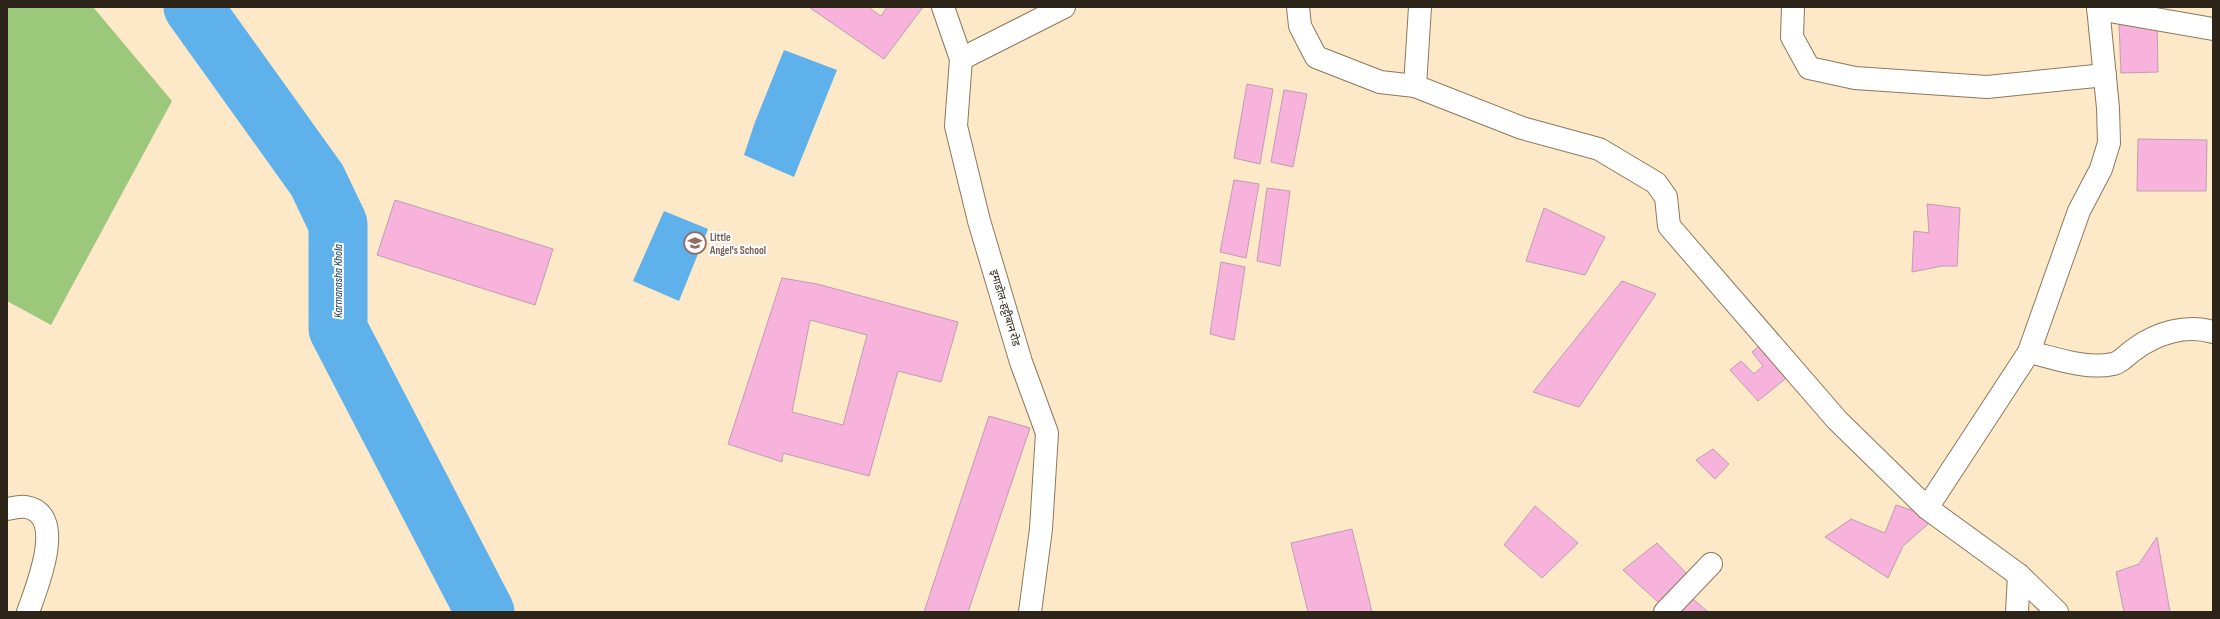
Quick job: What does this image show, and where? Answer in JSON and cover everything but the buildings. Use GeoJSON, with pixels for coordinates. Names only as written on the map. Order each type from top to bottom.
{"type":"FeatureCollection","features":[{"type":"Feature","properties":{"kind":"street","name":"इमाडोल-हट्टीबान रोड"},"geometry":{"type":"LineString","coordinates":[[943,7],[961,59],[956,126],[981,228],[1022,362],[1046,433],[1041,529],[1030,612]]}},
{"type":"Feature","properties":{"kind":"street"},"geometry":{"type":"LineString","coordinates":[[961,59],[1064,7]]}},
{"type":"Feature","properties":{"kind":"street"},"geometry":{"type":"LineString","coordinates":[[1298,7],[1300,26],[1316,57],[1380,82],[1415,86],[1522,128],[1599,149],[1656,183],[1666,197],[1669,226],[1837,420],[1927,508],[2019,575],[2057,612]]}},
{"type":"Feature","properties":{"kind":"street"},"geometry":{"type":"LineString","coordinates":[[1415,86],[1420,7]]}},
{"type":"Feature","properties":{"kind":"street"},"geometry":{"type":"LineString","coordinates":[[1793,7],[1792,37],[1809,68],[1855,78],[1987,87],[2105,75]]}},
{"type":"Feature","properties":{"kind":"street"},"geometry":{"type":"LineString","coordinates":[[1927,508],[2029,352],[2079,212],[2101,169],[2109,143],[2105,75],[2098,8],[2213,29]]}},
{"type":"Feature","properties":{"kind":"street"},"geometry":{"type":"LineString","coordinates":[[2029,352],[2093,366],[2114,364],[2148,340],[2180,329],[2213,332]]}},
{"type":"Feature","properties":{"kind":"street"},"geometry":{"type":"LineString","coordinates":[[7,509],[26,507],[39,514],[47,529],[47,555],[28,612]]}},
{"type":"Feature","properties":{"kind":"street"},"geometry":{"type":"LineString","coordinates":[[1665,612],[1711,564]]}},
{"type":"Feature","properties":{"kind":"street"},"geometry":{"type":"LineString","coordinates":[[2017,612],[2019,575]]}},
{"type":"Feature","properties":{"kind":"green space"},"geometry":{"type":"Polygon","coordinates":[[[7,7],[93,7],[172,101],[51,325],[7,301],[7,7]]]}},
{"type":"Feature","properties":{"kind":"water"},"geometry":{"type":"Polygon","coordinates":[[[784,50],[837,70],[794,177],[744,155],[755,122],[784,50]]]}},
{"type":"Feature","properties":{"kind":"water"},"geometry":{"type":"Polygon","coordinates":[[[664,211],[708,229],[679,301],[633,281],[664,211]]]}},
{"type":"Feature","properties":{"kind":"waterway","name":"Karmanasha Khola"},"geometry":{"type":"LineString","coordinates":[[193,7],[317,180],[338,224],[338,329],[485,612]]}},
{"type":"Feature","properties":{"kind":"place","name":"Little Angel's School"},"geometry":{"type":"Point","coordinates":[695,243]}}]}
